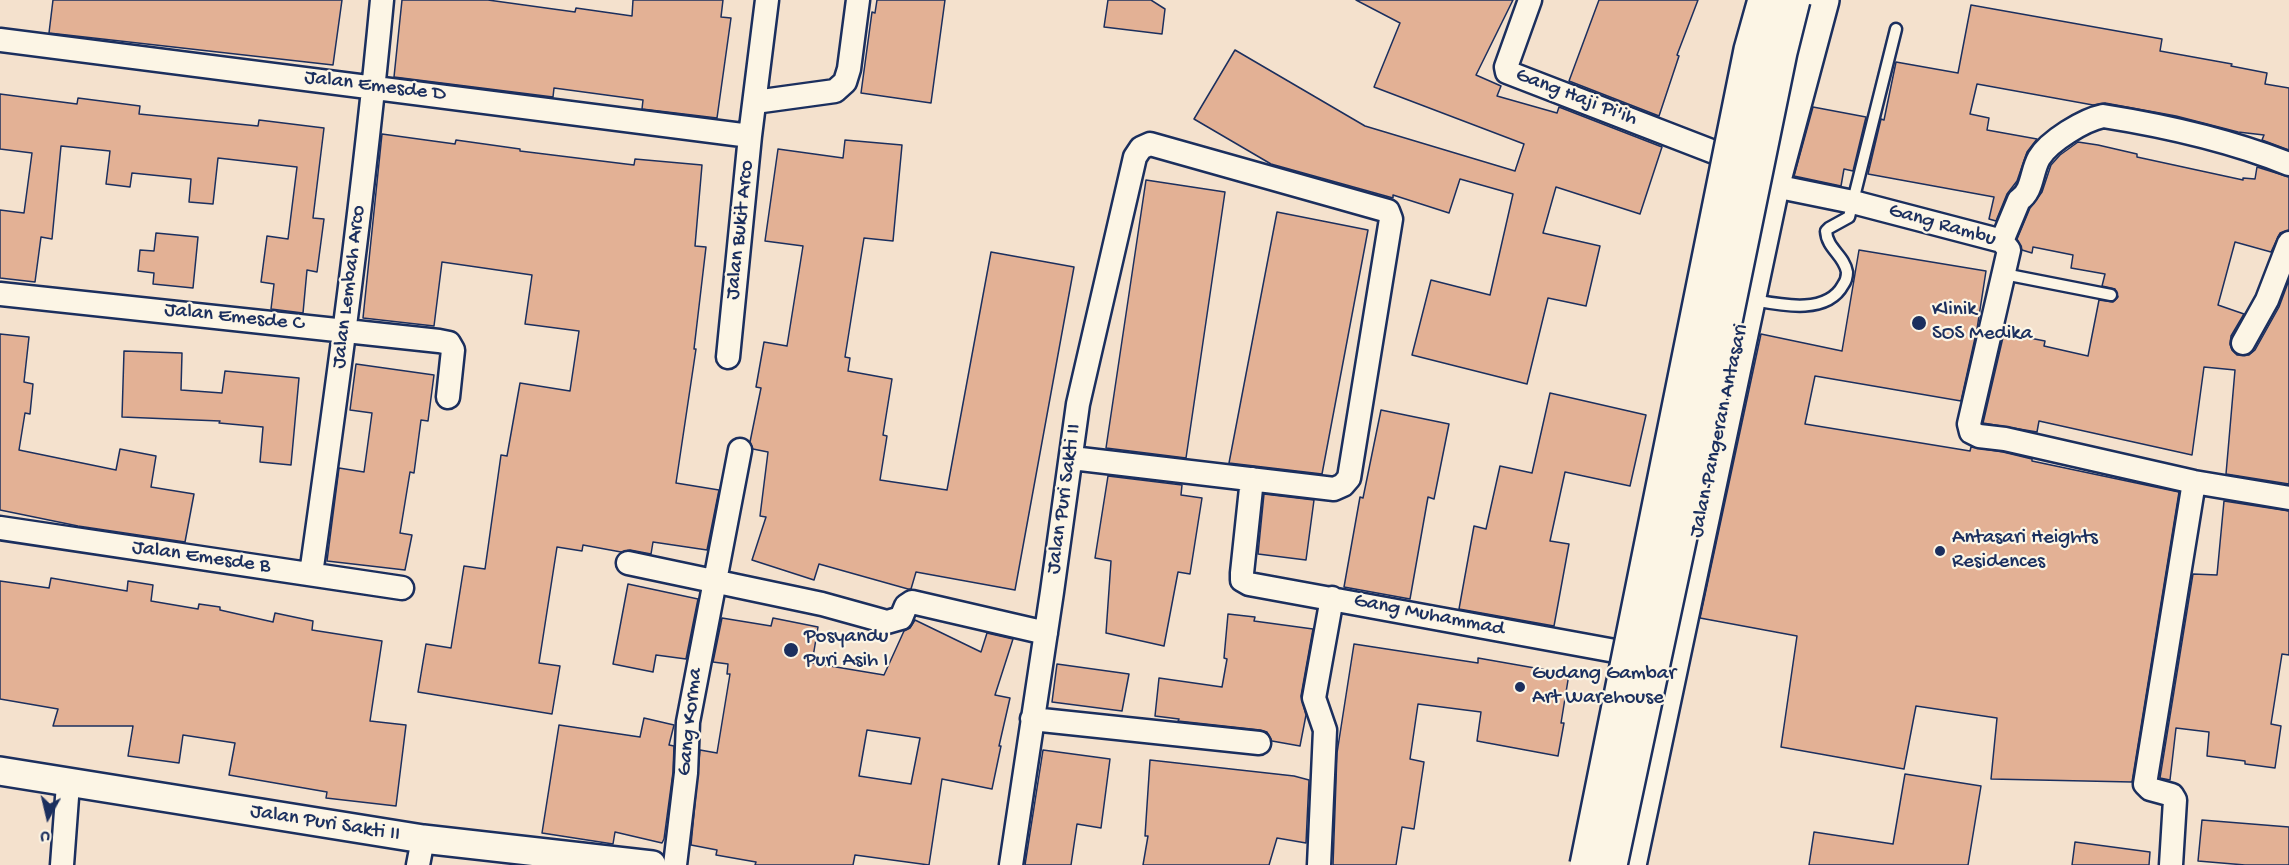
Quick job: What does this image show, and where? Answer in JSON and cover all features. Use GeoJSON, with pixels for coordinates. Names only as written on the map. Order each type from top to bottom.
{"type":"FeatureCollection","features":[{"type":"Feature","properties":{"kind":"main road"},"geometry":{"type":"LineString","coordinates":[[1571,865],[1713,161],[1752,0]]}},
{"type":"Feature","properties":{"kind":"main road"},"geometry":{"type":"LineString","coordinates":[[1587,865],[1749,62],[1766,0]]}},
{"type":"Feature","properties":{"kind":"main road"},"geometry":{"type":"LineString","coordinates":[[1610,865],[1780,52],[1793,0]]}},
{"type":"Feature","properties":{"kind":"main road","name":"Jalan Pangeran Antasari"},"geometry":{"type":"LineString","coordinates":[[1629,865],[1772,187],[1822,0]]}},
{"type":"Feature","properties":{"kind":"main road"},"geometry":{"type":"LineString","coordinates":[[1613,662],[1666,682]]}},
{"type":"Feature","properties":{"kind":"street","name":"Jalan Lembah Arco"},"geometry":{"type":"LineString","coordinates":[[311,574],[345,330],[382,0]]}},
{"type":"Feature","properties":{"kind":"street","name":"Jalan Bukit Arco"},"geometry":{"type":"LineString","coordinates":[[728,357],[750,136],[767,0]]}},
{"type":"Feature","properties":{"kind":"street"},"geometry":{"type":"LineString","coordinates":[[755,102],[835,91],[845,82],[849,69],[858,0]]}},
{"type":"Feature","properties":{"kind":"street","name":"Gang Haji Pi'ih"},"geometry":{"type":"LineString","coordinates":[[1530,0],[1506,67],[1507,72],[1713,161]]}},
{"type":"Feature","properties":{"kind":"street","name":"Jalan Emesde D"},"geometry":{"type":"LineString","coordinates":[[0,40],[750,136]]}},
{"type":"Feature","properties":{"kind":"street"},"geometry":{"type":"LineString","coordinates":[[2002,241],[2019,200],[2025,196],[2033,179],[2039,158],[2055,141],[2093,118],[2103,116],[2177,130],[2240,147],[2289,164]]}},
{"type":"Feature","properties":{"kind":"street","name":"Jalan Puri Sakti II"},"geometry":{"type":"LineString","coordinates":[[1011,865],[1072,458],[1077,404],[1135,157],[1141,148],[1150,144],[1388,211],[1391,214],[1349,478],[1334,489],[1252,479]]}},
{"type":"Feature","properties":{"kind":"street","name":"Gang Rambu"},"geometry":{"type":"LineString","coordinates":[[1713,161],[1772,187],[1853,201],[2002,241],[2009,250],[1969,424],[1971,432],[1979,436],[2006,439],[2194,482]]}},
{"type":"Feature","properties":{"kind":"street"},"geometry":{"type":"LineString","coordinates":[[2243,343],[2266,300],[2289,243]]}},
{"type":"Feature","properties":{"kind":"street","name":"Jalan Emesde C"},"geometry":{"type":"LineString","coordinates":[[0,294],[449,343],[453,350],[448,397]]}},
{"type":"Feature","properties":{"kind":"street","name":"Gang Korma"},"geometry":{"type":"LineString","coordinates":[[675,865],[686,773],[688,722],[740,450]]}},
{"type":"Feature","properties":{"kind":"street"},"geometry":{"type":"LineString","coordinates":[[1072,458],[1252,479],[1242,580],[1259,586],[1332,598]]}},
{"type":"Feature","properties":{"kind":"street"},"geometry":{"type":"LineString","coordinates":[[2171,865],[2175,800],[2172,795],[2150,789],[2145,784],[2194,482],[2289,498]]}},
{"type":"Feature","properties":{"kind":"street","name":"Jalan Emesde B"},"geometry":{"type":"LineString","coordinates":[[0,528],[402,588]]}},
{"type":"Feature","properties":{"kind":"street"},"geometry":{"type":"LineString","coordinates":[[628,563],[822,604],[887,622],[901,618],[906,606],[912,602],[1046,633]]}},
{"type":"Feature","properties":{"kind":"street","name":"Gang Muhammad"},"geometry":{"type":"LineString","coordinates":[[1319,865],[1325,730],[1314,698],[1332,598],[1613,662]]}},
{"type":"Feature","properties":{"kind":"street"},"geometry":{"type":"LineString","coordinates":[[1032,719],[1259,743]]}},
{"type":"Feature","properties":{"kind":"street","name":"Jalan Puri Sakti II"},"geometry":{"type":"LineString","coordinates":[[0,771],[420,852],[652,865]]}},
{"type":"Feature","properties":{"kind":"street"},"geometry":{"type":"LineString","coordinates":[[62,865],[68,784]]}},
{"type":"Feature","properties":{"kind":"lane"},"geometry":{"type":"LineString","coordinates":[[1748,300],[1823,304],[1838,294],[1846,281],[1846,272],[1841,258],[1828,244],[1826,231],[1849,217],[1896,29]]}},
{"type":"Feature","properties":{"kind":"lane"},"geometry":{"type":"LineString","coordinates":[[2004,274],[2111,295]]}},
{"type":"Feature","properties":{"kind":"building"},"geometry":{"type":"Polygon","coordinates":[[[53,0],[342,0],[333,65],[49,33],[53,0]]]}},
{"type":"Feature","properties":{"kind":"building"},"geometry":{"type":"Polygon","coordinates":[[[402,0],[488,0],[575,12],[576,8],[632,16],[633,0],[723,0],[721,17],[731,18],[717,118],[642,109],[643,100],[554,88],[553,97],[394,77],[402,0]]]}},
{"type":"Feature","properties":{"kind":"building"},"geometry":{"type":"Polygon","coordinates":[[[877,0],[945,0],[931,103],[861,93],[872,12],[875,13],[877,0]]]}},
{"type":"Feature","properties":{"kind":"building"},"geometry":{"type":"Polygon","coordinates":[[[1108,0],[1151,0],[1165,9],[1162,34],[1104,27],[1108,0]]]}},
{"type":"Feature","properties":{"kind":"building"},"geometry":{"type":"Polygon","coordinates":[[[1356,0],[1513,0],[1476,75],[1501,86],[1497,96],[1557,113],[1559,107],[1662,147],[1640,214],[1556,187],[1543,233],[1600,246],[1586,306],[1548,298],[1527,384],[1412,355],[1431,280],[1490,295],[1513,194],[1460,179],[1449,213],[1393,195],[1393,198],[1271,164],[1194,119],[1235,50],[1365,126],[1515,171],[1524,144],[1374,87],[1400,23],[1356,0]]]}},
{"type":"Feature","properties":{"kind":"building"},"geometry":{"type":"Polygon","coordinates":[[[1599,0],[1698,0],[1677,55],[1679,56],[1659,116],[1569,81],[1599,0]]]}},
{"type":"Feature","properties":{"kind":"building"},"geometry":{"type":"Polygon","coordinates":[[[1971,5],[2162,39],[2160,51],[2267,73],[2265,84],[2289,88],[2289,150],[2262,140],[2264,135],[2238,132],[2176,116],[2105,103],[2093,105],[1977,84],[1970,114],[1989,118],[1987,130],[2037,139],[2027,152],[2017,181],[2007,194],[1996,221],[1989,219],[1994,197],[1868,174],[1881,119],[1884,120],[1896,62],[1958,73],[1971,5]]]}},
{"type":"Feature","properties":{"kind":"building"},"geometry":{"type":"Polygon","coordinates":[[[0,94],[77,104],[78,98],[140,106],[139,114],[258,126],[259,120],[324,128],[313,218],[324,219],[317,272],[307,270],[303,313],[271,309],[274,284],[261,282],[267,236],[288,239],[297,167],[218,158],[213,204],[189,202],[191,179],[132,173],[130,187],[106,184],[110,151],[61,146],[52,239],[41,237],[35,282],[0,278],[0,210],[24,213],[32,153],[0,149],[0,94]]]}},
{"type":"Feature","properties":{"kind":"building"},"geometry":{"type":"Polygon","coordinates":[[[1813,107],[1866,117],[1853,171],[1844,169],[1841,186],[1794,176],[1813,107]]]}},
{"type":"Feature","properties":{"kind":"building"},"geometry":{"type":"Polygon","coordinates":[[[382,134],[455,144],[456,140],[520,149],[520,151],[634,165],[635,159],[702,165],[695,246],[706,247],[694,349],[696,349],[676,483],[719,490],[707,550],[653,542],[651,554],[630,550],[621,552],[583,545],[582,551],[557,547],[539,663],[560,666],[552,714],[418,692],[426,644],[451,648],[464,566],[485,569],[501,455],[507,456],[520,383],[570,391],[579,331],[525,324],[532,275],[442,262],[434,326],[363,318],[382,134]]]}},
{"type":"Feature","properties":{"kind":"building"},"geometry":{"type":"Polygon","coordinates":[[[845,140],[902,145],[893,241],[864,238],[845,357],[850,358],[848,371],[892,379],[883,435],[887,436],[880,480],[947,490],[991,252],[1074,267],[1015,590],[916,572],[911,589],[908,589],[819,564],[814,580],[752,560],[766,517],[760,516],[768,452],[753,449],[750,442],[761,388],[756,387],[764,342],[787,346],[803,246],[765,241],[778,149],[843,158],[845,140]]]}},
{"type":"Feature","properties":{"kind":"building"},"geometry":{"type":"Polygon","coordinates":[[[2078,142],[2243,180],[2243,178],[2255,179],[2257,167],[2289,177],[2289,230],[2280,233],[2271,252],[2235,242],[2218,305],[2244,314],[2231,336],[2230,344],[2237,355],[2249,355],[2255,350],[2279,307],[2289,280],[2289,484],[2226,474],[2235,370],[2204,367],[2192,455],[2039,421],[2037,432],[1983,423],[2004,333],[2045,341],[2044,346],[2088,356],[2099,300],[2113,302],[2118,297],[2115,289],[2102,286],[2105,274],[2071,268],[2073,255],[2033,247],[2032,253],[2022,250],[2017,239],[2030,208],[2042,192],[2051,165],[2078,142]]]}},
{"type":"Feature","properties":{"kind":"building"},"geometry":{"type":"Polygon","coordinates":[[[1146,180],[1225,192],[1186,458],[1106,448],[1146,180]]]}},
{"type":"Feature","properties":{"kind":"building"},"geometry":{"type":"Polygon","coordinates":[[[1277,212],[1368,230],[1322,474],[1229,463],[1277,212]]]}},
{"type":"Feature","properties":{"kind":"building"},"geometry":{"type":"Polygon","coordinates":[[[156,233],[198,237],[193,288],[153,284],[154,273],[138,271],[140,250],[154,251],[156,233]]]}},
{"type":"Feature","properties":{"kind":"building","name":"Antasari Heights Residences"},"geometry":{"type":"Polygon","coordinates":[[[1859,250],[1986,271],[1977,329],[1961,401],[1815,376],[1805,424],[1970,451],[1971,447],[2003,452],[2032,459],[2032,461],[2179,492],[2132,782],[1991,779],[1997,718],[1916,706],[1904,769],[1781,747],[1797,636],[1700,618],[1761,334],[1842,351],[1859,250]]]}},
{"type":"Feature","properties":{"kind":"building"},"geometry":{"type":"Polygon","coordinates":[[[0,334],[29,337],[24,382],[33,384],[30,414],[25,413],[19,450],[116,470],[120,449],[156,456],[151,487],[194,494],[185,542],[78,526],[0,510],[0,334]]]}},
{"type":"Feature","properties":{"kind":"building"},"geometry":{"type":"Polygon","coordinates":[[[124,351],[182,353],[181,390],[222,393],[225,371],[299,378],[291,465],[260,462],[263,427],[219,423],[220,421],[122,417],[124,351]]]}},
{"type":"Feature","properties":{"kind":"building"},"geometry":{"type":"Polygon","coordinates":[[[356,364],[434,375],[428,421],[421,420],[414,473],[410,472],[400,533],[412,535],[405,570],[327,561],[339,468],[364,472],[372,413],[350,410],[356,364]]]}},
{"type":"Feature","properties":{"kind":"building"},"geometry":{"type":"Polygon","coordinates":[[[1550,393],[1646,415],[1630,486],[1565,472],[1550,541],[1569,544],[1554,626],[1459,609],[1474,526],[1486,529],[1500,466],[1532,473],[1550,393]]]}},
{"type":"Feature","properties":{"kind":"building"},"geometry":{"type":"Polygon","coordinates":[[[1381,410],[1449,424],[1434,499],[1428,497],[1410,599],[1344,587],[1360,497],[1363,498],[1381,410]]]}},
{"type":"Feature","properties":{"kind":"building"},"geometry":{"type":"Polygon","coordinates":[[[1108,476],[1182,485],[1181,495],[1202,498],[1190,574],[1178,572],[1164,646],[1106,633],[1111,561],[1095,558],[1108,476]]]}},
{"type":"Feature","properties":{"kind":"building"},"geometry":{"type":"Polygon","coordinates":[[[1264,494],[1314,500],[1306,560],[1258,554],[1264,494]]]}},
{"type":"Feature","properties":{"kind":"building"},"geometry":{"type":"Polygon","coordinates":[[[2224,501],[2289,511],[2289,655],[2282,654],[2271,724],[2281,726],[2275,768],[2207,756],[2209,732],[2176,728],[2170,780],[2160,778],[2193,574],[2217,575],[2224,501]]]}},
{"type":"Feature","properties":{"kind":"building"},"geometry":{"type":"Polygon","coordinates":[[[51,578],[127,591],[128,581],[153,585],[151,601],[198,609],[199,604],[220,607],[220,610],[273,622],[275,613],[313,621],[312,630],[382,641],[370,721],[406,725],[396,806],[326,798],[327,792],[229,775],[235,743],[183,735],[179,763],[128,756],[133,726],[53,726],[58,709],[0,699],[0,581],[49,588],[51,578]]]}},
{"type":"Feature","properties":{"kind":"building"},"geometry":{"type":"Polygon","coordinates":[[[628,584],[698,599],[686,659],[656,655],[653,672],[613,664],[628,584]]]}},
{"type":"Feature","properties":{"kind":"building"},"geometry":{"type":"Polygon","coordinates":[[[1228,614],[1255,617],[1254,621],[1313,629],[1301,696],[1306,715],[1300,746],[1272,741],[1267,732],[1260,730],[1178,721],[1179,719],[1155,716],[1159,678],[1222,687],[1227,659],[1224,658],[1228,614]]]}},
{"type":"Feature","properties":{"kind":"building"},"geometry":{"type":"Polygon","coordinates":[[[722,618],[771,626],[773,618],[818,627],[812,663],[884,675],[904,631],[910,628],[915,620],[981,652],[987,633],[1013,639],[995,695],[1010,698],[992,789],[942,779],[929,865],[855,855],[853,865],[755,865],[756,862],[716,855],[717,850],[691,845],[700,750],[717,753],[730,674],[727,674],[728,664],[713,662],[722,618]],[[867,730],[859,776],[911,784],[920,738],[867,730]]]}},
{"type":"Feature","properties":{"kind":"building"},"geometry":{"type":"Polygon","coordinates":[[[1354,644],[1478,663],[1478,658],[1569,674],[1558,756],[1477,741],[1481,712],[1418,704],[1410,759],[1424,762],[1414,829],[1402,827],[1396,865],[1333,865],[1337,753],[1354,644]]]}},
{"type":"Feature","properties":{"kind":"building"},"geometry":{"type":"Polygon","coordinates":[[[1057,664],[1129,674],[1122,711],[1052,702],[1057,664]]]}},
{"type":"Feature","properties":{"kind":"building"},"geometry":{"type":"Polygon","coordinates":[[[644,718],[674,725],[669,745],[674,746],[673,772],[662,843],[615,832],[613,844],[542,833],[559,725],[640,737],[644,718]]]}},
{"type":"Feature","properties":{"kind":"building"},"geometry":{"type":"Polygon","coordinates":[[[1043,750],[1110,759],[1101,828],[1077,824],[1071,865],[1025,865],[1043,750]]]}},
{"type":"Feature","properties":{"kind":"building"},"geometry":{"type":"Polygon","coordinates":[[[1150,760],[1294,776],[1309,780],[1306,843],[1277,838],[1269,865],[1143,865],[1148,836],[1145,836],[1150,760]]]}},
{"type":"Feature","properties":{"kind":"building"},"geometry":{"type":"Polygon","coordinates":[[[1905,774],[1981,786],[1968,865],[1809,865],[1814,832],[1893,844],[1905,774]]]}},
{"type":"Feature","properties":{"kind":"building"},"geometry":{"type":"Polygon","coordinates":[[[2202,820],[2289,827],[2289,865],[2245,865],[2198,861],[2202,820]]]}},
{"type":"Feature","properties":{"kind":"building"},"geometry":{"type":"Polygon","coordinates":[[[2075,842],[2150,852],[2149,865],[2072,865],[2075,842]]]}},
{"type":"Feature","properties":{"kind":"place","name":"Klinik SOS Medika"},"geometry":{"type":"Point","coordinates":[1919,323]}},
{"type":"Feature","properties":{"kind":"place","name":"Antasari Heights Residences"},"geometry":{"type":"Point","coordinates":[1940,551]}},
{"type":"Feature","properties":{"kind":"place","name":"Posyandu Puri Asih I"},"geometry":{"type":"Point","coordinates":[791,650]}},
{"type":"Feature","properties":{"kind":"place","name":"Gudang Gambar Art Warehouse"},"geometry":{"type":"Point","coordinates":[1520,687]}}]}
